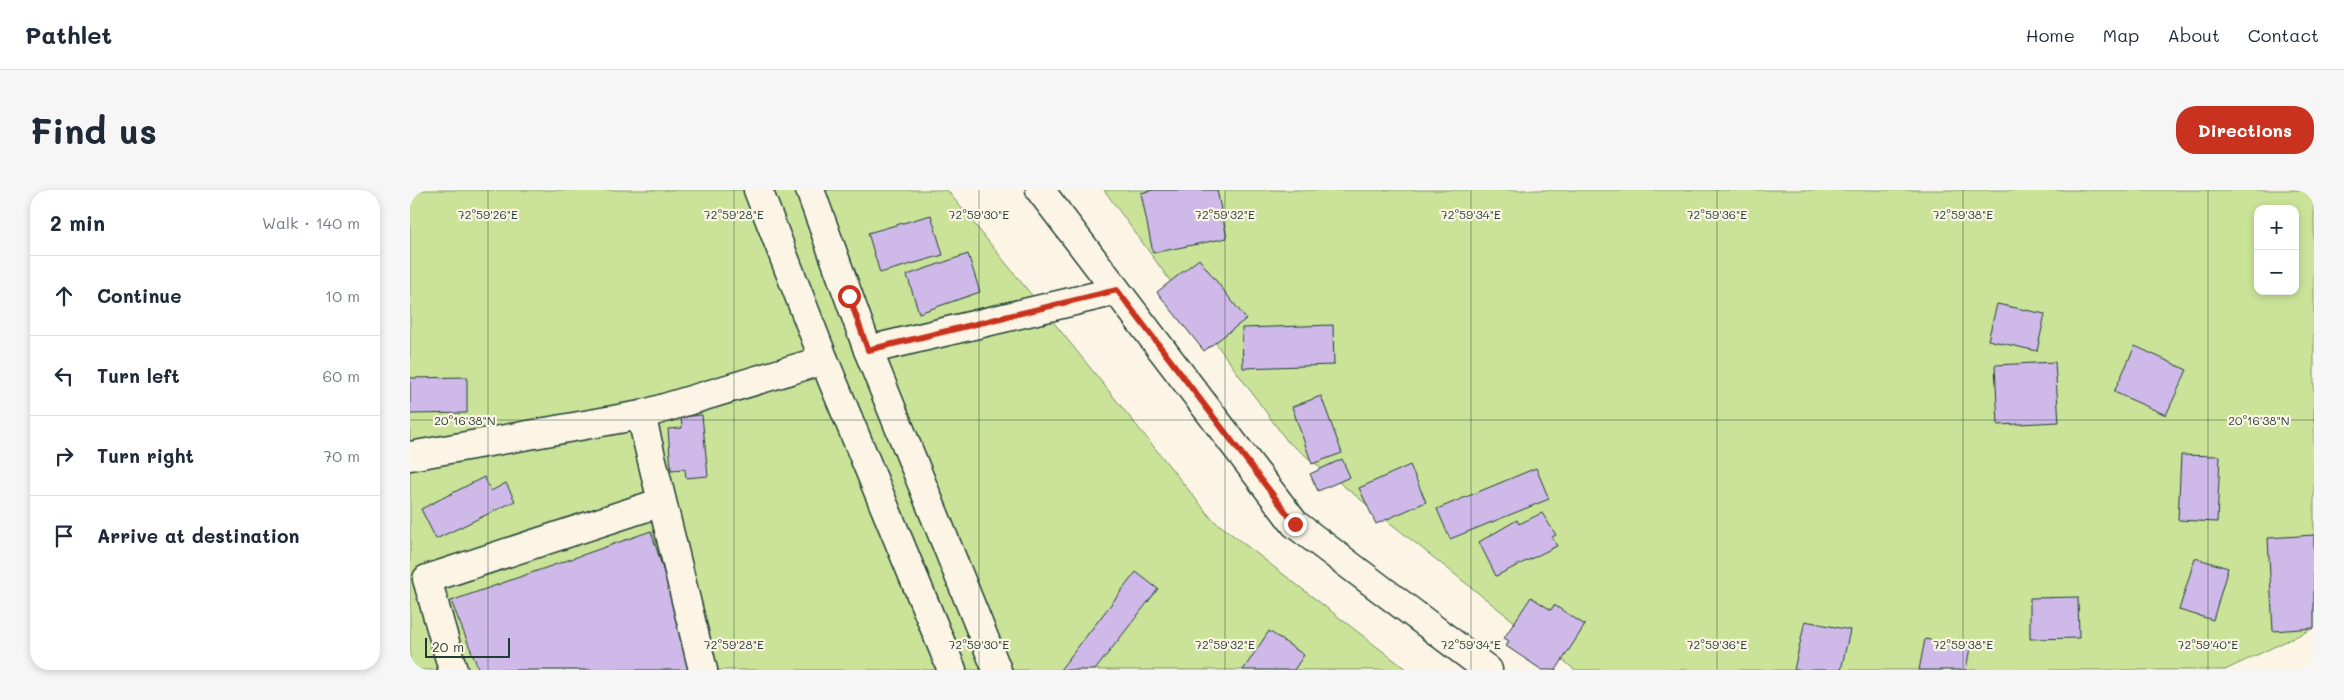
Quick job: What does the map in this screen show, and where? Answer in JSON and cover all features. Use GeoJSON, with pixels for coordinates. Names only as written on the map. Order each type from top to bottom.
{"type":"FeatureCollection","features":[{"type":"Feature","properties":{"kind":"street"},"geometry":{"type":"LineString","coordinates":[[758,190],[824,360],[952,670]]}},
{"type":"Feature","properties":{"kind":"street"},"geometry":{"type":"LineString","coordinates":[[810,190],[868,350],[997,670]]}},
{"type":"Feature","properties":{"kind":"street"},"geometry":{"type":"LineString","coordinates":[[1040,190],[1295,524],[1488,670]]}},
{"type":"Feature","properties":{"kind":"street"},"geometry":{"type":"LineString","coordinates":[[868,350],[1117,290]]}},
{"type":"Feature","properties":{"kind":"street"},"geometry":{"type":"LineString","coordinates":[[410,456],[641,415],[824,360]]}},
{"type":"Feature","properties":{"kind":"street"},"geometry":{"type":"LineString","coordinates":[[641,415],[703,670]]}},
{"type":"Feature","properties":{"kind":"street"},"geometry":{"type":"LineString","coordinates":[[453,670],[428,579],[662,502]]}},
{"type":"Feature","properties":{"kind":"green space"},"geometry":{"type":"Polygon","coordinates":[[[410,190],[947,190],[1212,519],[1407,670],[410,670],[410,190]]]}},
{"type":"Feature","properties":{"kind":"green space"},"geometry":{"type":"Polygon","coordinates":[[[1104,190],[2314,190],[2314,628],[2225,670],[1575,670],[1287,441],[1104,190]]]}},
{"type":"Feature","properties":{"kind":"building"},"geometry":{"type":"Polygon","coordinates":[[[1153,190],[1217,190],[1227,238],[1153,253],[1141,193],[1153,190]]]}},
{"type":"Feature","properties":{"kind":"building"},"geometry":{"type":"Polygon","coordinates":[[[931,215],[943,255],[880,273],[868,233],[931,215]]]}},
{"type":"Feature","properties":{"kind":"building"},"geometry":{"type":"Polygon","coordinates":[[[968,254],[980,292],[919,313],[907,275],[968,254]]]}},
{"type":"Feature","properties":{"kind":"building"},"geometry":{"type":"Polygon","coordinates":[[[1199,259],[1246,319],[1204,351],[1157,292],[1199,259]]]}},
{"type":"Feature","properties":{"kind":"building"},"geometry":{"type":"Polygon","coordinates":[[[1997,304],[2045,314],[2037,351],[1988,340],[1997,304]]]}},
{"type":"Feature","properties":{"kind":"building"},"geometry":{"type":"Polygon","coordinates":[[[1333,325],[1334,365],[1243,368],[1242,328],[1333,325]]]}},
{"type":"Feature","properties":{"kind":"building"},"geometry":{"type":"Polygon","coordinates":[[[2135,346],[2187,370],[2166,415],[2114,392],[2135,346]]]}},
{"type":"Feature","properties":{"kind":"building"},"geometry":{"type":"Polygon","coordinates":[[[2055,362],[2059,422],[1998,425],[1995,365],[2055,362]]]}},
{"type":"Feature","properties":{"kind":"building"},"geometry":{"type":"Polygon","coordinates":[[[467,377],[467,413],[410,414],[410,378],[467,377]]]}},
{"type":"Feature","properties":{"kind":"building"},"geometry":{"type":"Polygon","coordinates":[[[1321,396],[1342,453],[1312,464],[1292,407],[1321,396]]]}},
{"type":"Feature","properties":{"kind":"building"},"geometry":{"type":"Polygon","coordinates":[[[702,415],[708,476],[686,478],[685,469],[671,470],[668,429],[682,428],[681,417],[702,415]]]}},
{"type":"Feature","properties":{"kind":"building"},"geometry":{"type":"Polygon","coordinates":[[[2181,455],[2220,456],[2217,522],[2178,520],[2181,455]]]}},
{"type":"Feature","properties":{"kind":"building"},"geometry":{"type":"Polygon","coordinates":[[[1342,459],[1350,477],[1318,491],[1310,474],[1342,459]]]}},
{"type":"Feature","properties":{"kind":"building"},"geometry":{"type":"Polygon","coordinates":[[[1410,465],[1426,502],[1376,524],[1359,488],[1410,465]]]}},
{"type":"Feature","properties":{"kind":"building"},"geometry":{"type":"Polygon","coordinates":[[[1536,468],[1549,499],[1450,539],[1437,509],[1536,468]]]}},
{"type":"Feature","properties":{"kind":"building"},"geometry":{"type":"Polygon","coordinates":[[[484,477],[491,491],[506,483],[515,501],[436,539],[421,509],[484,477]]]}},
{"type":"Feature","properties":{"kind":"building"},"geometry":{"type":"Polygon","coordinates":[[[1542,513],[1556,535],[1552,537],[1557,546],[1496,576],[1479,542],[1517,520],[1519,524],[1542,513]]]}},
{"type":"Feature","properties":{"kind":"building"},"geometry":{"type":"Polygon","coordinates":[[[651,531],[670,592],[694,652],[698,670],[479,670],[451,601],[651,531]]]}},
{"type":"Feature","properties":{"kind":"building"},"geometry":{"type":"Polygon","coordinates":[[[2314,535],[2314,628],[2273,631],[2268,538],[2314,535]]]}},
{"type":"Feature","properties":{"kind":"building"},"geometry":{"type":"Polygon","coordinates":[[[2195,558],[2228,568],[2213,620],[2179,610],[2195,558]]]}},
{"type":"Feature","properties":{"kind":"building"},"geometry":{"type":"Polygon","coordinates":[[[1136,572],[1158,589],[1095,670],[1060,670],[1136,572]]]}},
{"type":"Feature","properties":{"kind":"building"},"geometry":{"type":"Polygon","coordinates":[[[1531,597],[1551,610],[1554,605],[1585,625],[1556,670],[1542,670],[1506,646],[1509,641],[1504,638],[1531,597]]]}},
{"type":"Feature","properties":{"kind":"building"},"geometry":{"type":"Polygon","coordinates":[[[2078,597],[2079,638],[2030,639],[2030,598],[2078,597]]]}},
{"type":"Feature","properties":{"kind":"building"},"geometry":{"type":"Polygon","coordinates":[[[1805,621],[1850,630],[1841,670],[1794,670],[1805,621]]]}},
{"type":"Feature","properties":{"kind":"building"},"geometry":{"type":"Polygon","coordinates":[[[1269,631],[1304,655],[1294,670],[1243,670],[1269,631]]]}},
{"type":"Feature","properties":{"kind":"building"},"geometry":{"type":"Polygon","coordinates":[[[1925,639],[1970,647],[1966,670],[1919,670],[1925,639]]]}},
{"type":"Feature","properties":{"kind":"route"},"geometry":{"type":"LineString","coordinates":[[849,296],[868,350],[1117,290],[1295,524]]}}]}
